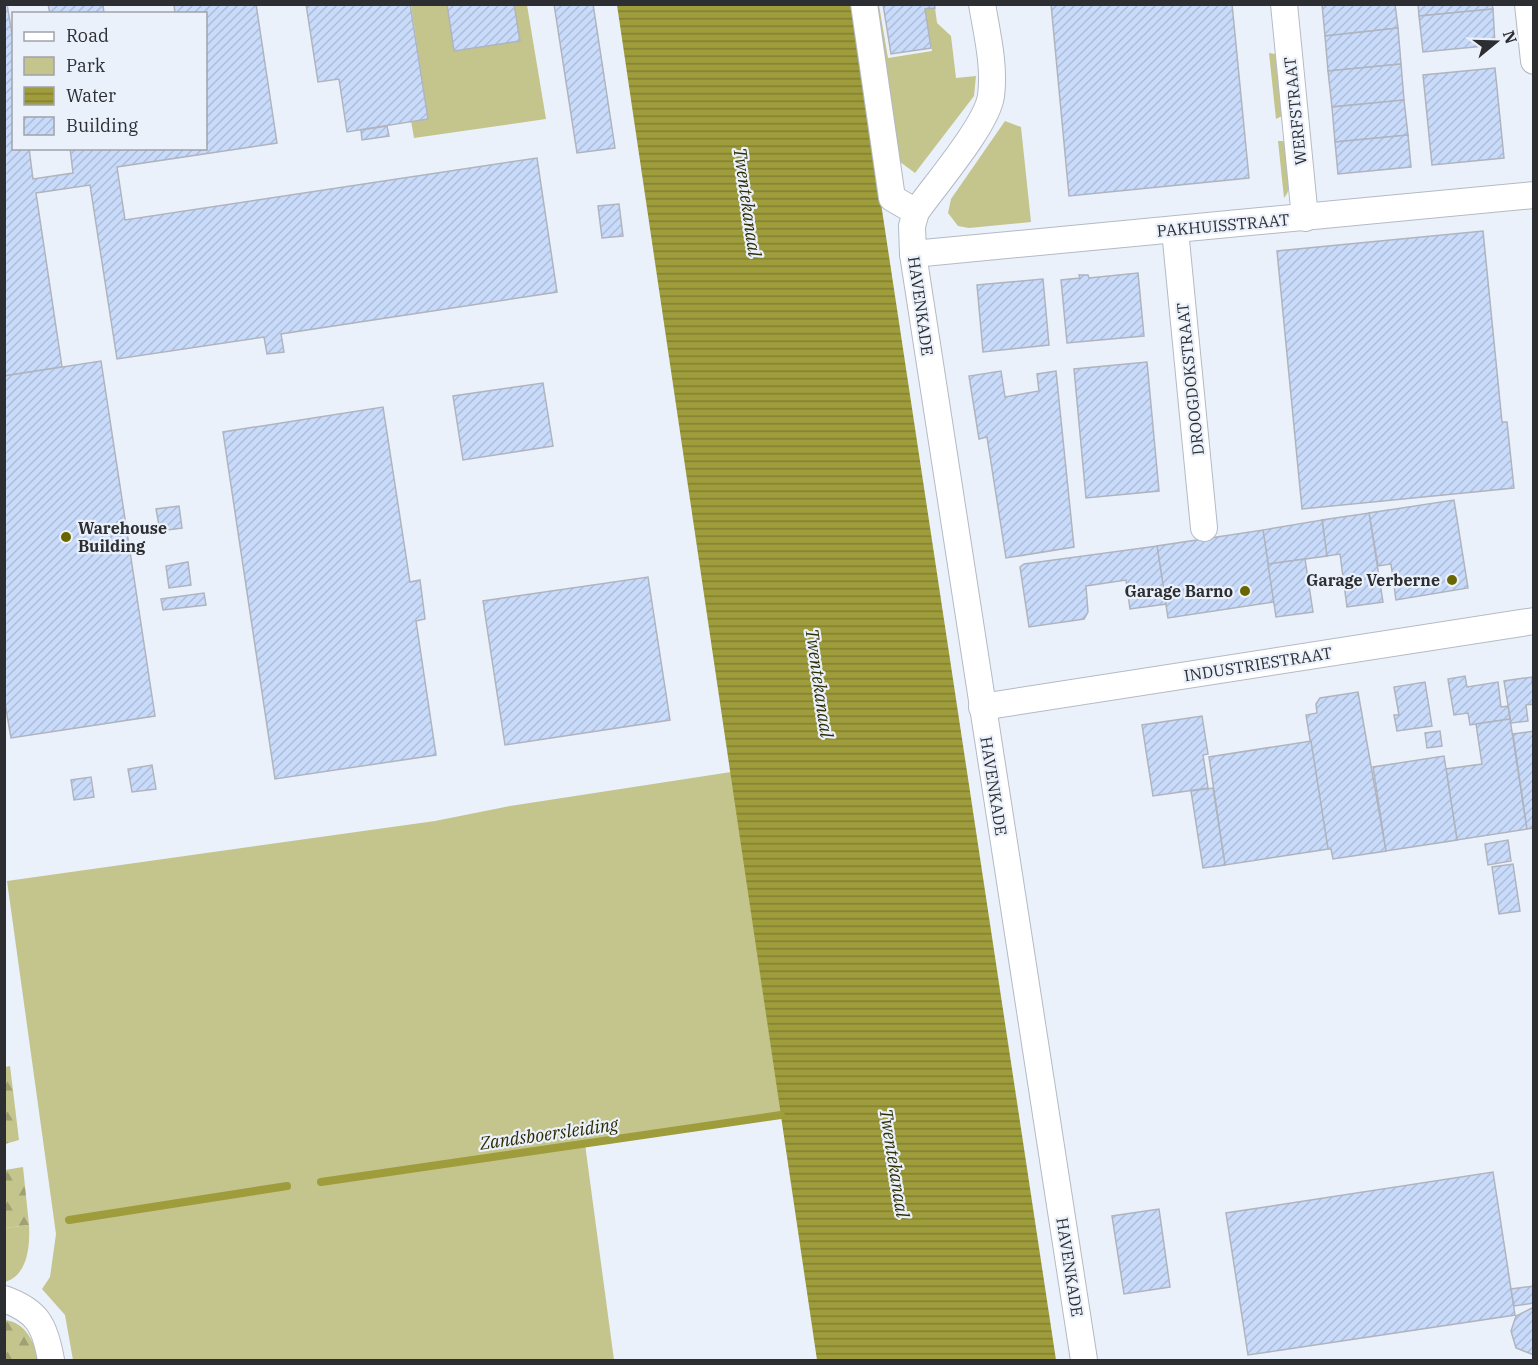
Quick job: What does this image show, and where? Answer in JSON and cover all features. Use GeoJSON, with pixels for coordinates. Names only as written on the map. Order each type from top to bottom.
{"type":"FeatureCollection","features":[{"type":"Feature","properties":{"kind":"street"},"geometry":{"type":"LineString","coordinates":[[864,4],[892,198],[916,212]]}},
{"type":"Feature","properties":{"kind":"street","name":"HAVENKADE"},"geometry":{"type":"LineString","coordinates":[[982,4],[993,73],[991,99],[983,118],[916,212],[912,226],[913,254],[1084,1360]]}},
{"type":"Feature","properties":{"kind":"street","name":"WERFSTRAAT"},"geometry":{"type":"LineString","coordinates":[[1284,4],[1305,218]]}},
{"type":"Feature","properties":{"kind":"street"},"geometry":{"type":"LineString","coordinates":[[1528,4],[1533,61]]}},
{"type":"Feature","properties":{"kind":"street","name":"PAKHUISSTRAAT"},"geometry":{"type":"LineString","coordinates":[[913,254],[1533,195]]}},
{"type":"Feature","properties":{"kind":"street","name":"DROOGDOKSTRAAT"},"geometry":{"type":"LineString","coordinates":[[1175,230],[1204,528]]}},
{"type":"Feature","properties":{"kind":"street","name":"INDUSTRIESTRAAT"},"geometry":{"type":"LineString","coordinates":[[982,707],[1533,621]]}},
{"type":"Feature","properties":{"kind":"street"},"geometry":{"type":"LineString","coordinates":[[12,1302],[37,1316],[45,1335],[51,1360]]}},
{"type":"Feature","properties":{"kind":"green space"},"geometry":{"type":"Polygon","coordinates":[[[411,5],[527,5],[546,119],[414,138],[411,121],[428,118],[411,5]]]}},
{"type":"Feature","properties":{"kind":"green space"},"geometry":{"type":"Polygon","coordinates":[[[866,5],[879,5],[888,58],[932,51],[925,9],[935,8],[937,23],[951,36],[956,78],[976,76],[974,96],[915,173],[888,153],[866,5]]]}},
{"type":"Feature","properties":{"kind":"green space"},"geometry":{"type":"Polygon","coordinates":[[[1269,53],[1276,54],[1282,116],[1276,119],[1269,53]]]}},
{"type":"Feature","properties":{"kind":"green space"},"geometry":{"type":"Polygon","coordinates":[[[1005,121],[1021,127],[1031,222],[969,228],[958,226],[948,213],[951,199],[1005,121]]]}},
{"type":"Feature","properties":{"kind":"green space"},"geometry":{"type":"Polygon","coordinates":[[[1278,141],[1283,141],[1286,145],[1289,165],[1289,187],[1284,198],[1278,141]]]}},
{"type":"Feature","properties":{"kind":"green space"},"geometry":{"type":"Polygon","coordinates":[[[731,772],[781,1115],[585,1144],[614,1360],[73,1360],[65,1315],[42,1289],[50,1277],[56,1234],[7,881],[435,821],[510,806],[731,772]]]}},
{"type":"Feature","properties":{"kind":"green space"},"geometry":{"type":"Polygon","coordinates":[[[10,1066],[19,1140],[5,1144],[5,1067],[10,1066]]]}},
{"type":"Feature","properties":{"kind":"green space"},"geometry":{"type":"Polygon","coordinates":[[[23,1167],[29,1225],[5,1228],[5,1170],[23,1167]]]}},
{"type":"Feature","properties":{"kind":"green space"},"geometry":{"type":"Polygon","coordinates":[[[29,1225],[26,1259],[19,1273],[5,1282],[5,1228],[29,1225]]]}},
{"type":"Feature","properties":{"kind":"green space"},"geometry":{"type":"Polygon","coordinates":[[[5,1320],[24,1329],[32,1340],[40,1360],[5,1360],[5,1320]]]}},
{"type":"Feature","properties":{"kind":"water","name":"Twentekanaal"},"geometry":{"type":"Polygon","coordinates":[[[617,5],[851,5],[1056,1360],[817,1360],[617,5]]]}},
{"type":"Feature","properties":{"kind":"building"},"geometry":{"type":"Polygon","coordinates":[[[4,4],[7,4],[12,34],[12,150],[29,150],[33,179],[73,173],[70,150],[207,150],[207,12],[175,12],[174,4],[256,4],[277,143],[117,167],[125,220],[537,158],[557,292],[281,334],[284,352],[267,354],[264,337],[117,359],[90,185],[36,193],[62,367],[4,376],[4,4]]]}},
{"type":"Feature","properties":{"kind":"building"},"geometry":{"type":"Polygon","coordinates":[[[48,4],[103,4],[104,12],[50,12],[48,4]]]}},
{"type":"Feature","properties":{"kind":"building"},"geometry":{"type":"Polygon","coordinates":[[[306,4],[410,4],[428,119],[347,132],[339,79],[318,82],[306,4]]]}},
{"type":"Feature","properties":{"kind":"building"},"geometry":{"type":"Polygon","coordinates":[[[447,4],[514,4],[520,41],[454,51],[447,4]]]}},
{"type":"Feature","properties":{"kind":"building"},"geometry":{"type":"Polygon","coordinates":[[[554,4],[593,4],[615,148],[577,153],[554,4]]]}},
{"type":"Feature","properties":{"kind":"building"},"geometry":{"type":"Polygon","coordinates":[[[883,4],[934,4],[935,8],[925,9],[931,48],[891,54],[883,4]]]}},
{"type":"Feature","properties":{"kind":"building"},"geometry":{"type":"Polygon","coordinates":[[[1051,4],[1232,4],[1249,178],[1069,196],[1051,4]]]}},
{"type":"Feature","properties":{"kind":"building"},"geometry":{"type":"Polygon","coordinates":[[[1322,4],[1395,4],[1398,28],[1325,36],[1322,4]]]}},
{"type":"Feature","properties":{"kind":"building"},"geometry":{"type":"Polygon","coordinates":[[[1418,4],[1492,4],[1493,9],[1419,16],[1418,4]]]}},
{"type":"Feature","properties":{"kind":"building"},"geometry":{"type":"Polygon","coordinates":[[[1493,9],[1495,45],[1423,52],[1419,16],[1493,9]]]}},
{"type":"Feature","properties":{"kind":"building"},"geometry":{"type":"Polygon","coordinates":[[[1398,28],[1401,64],[1328,71],[1325,36],[1398,28]]]}},
{"type":"Feature","properties":{"kind":"building"},"geometry":{"type":"Polygon","coordinates":[[[1401,64],[1404,100],[1332,107],[1328,71],[1401,64]]]}},
{"type":"Feature","properties":{"kind":"building"},"geometry":{"type":"Polygon","coordinates":[[[1495,68],[1504,158],[1432,165],[1423,75],[1495,68]]]}},
{"type":"Feature","properties":{"kind":"building"},"geometry":{"type":"Polygon","coordinates":[[[1404,100],[1408,135],[1335,142],[1332,107],[1404,100]]]}},
{"type":"Feature","properties":{"kind":"building"},"geometry":{"type":"Polygon","coordinates":[[[387,126],[389,136],[362,140],[361,130],[387,126]]]}},
{"type":"Feature","properties":{"kind":"building"},"geometry":{"type":"Polygon","coordinates":[[[1408,135],[1411,167],[1338,174],[1335,142],[1408,135]]]}},
{"type":"Feature","properties":{"kind":"building"},"geometry":{"type":"Polygon","coordinates":[[[619,204],[623,236],[602,238],[598,206],[619,204]]]}},
{"type":"Feature","properties":{"kind":"building"},"geometry":{"type":"Polygon","coordinates":[[[1483,231],[1502,422],[1507,422],[1514,488],[1302,509],[1277,251],[1483,231]]]}},
{"type":"Feature","properties":{"kind":"building"},"geometry":{"type":"Polygon","coordinates":[[[1138,273],[1144,336],[1067,343],[1061,280],[1080,278],[1079,275],[1088,275],[1089,278],[1138,273]]]}},
{"type":"Feature","properties":{"kind":"building"},"geometry":{"type":"Polygon","coordinates":[[[1043,279],[1049,345],[983,352],[977,285],[1043,279]]]}},
{"type":"Feature","properties":{"kind":"building","name":"Warehouse Building"},"geometry":{"type":"Polygon","coordinates":[[[101,361],[155,716],[11,738],[4,698],[4,376],[101,361]]]}},
{"type":"Feature","properties":{"kind":"building"},"geometry":{"type":"Polygon","coordinates":[[[1147,362],[1159,491],[1086,498],[1074,369],[1147,362]]]}},
{"type":"Feature","properties":{"kind":"building"},"geometry":{"type":"Polygon","coordinates":[[[1001,371],[1005,397],[1039,391],[1037,374],[1056,371],[1074,547],[1006,558],[987,437],[979,439],[969,376],[1001,371]]]}},
{"type":"Feature","properties":{"kind":"building"},"geometry":{"type":"Polygon","coordinates":[[[543,383],[553,446],[463,460],[453,396],[543,383]]]}},
{"type":"Feature","properties":{"kind":"building"},"geometry":{"type":"Polygon","coordinates":[[[383,407],[410,582],[420,580],[425,619],[416,621],[436,755],[275,779],[223,432],[383,407]]]}},
{"type":"Feature","properties":{"kind":"building"},"geometry":{"type":"Polygon","coordinates":[[[1454,500],[1468,588],[1396,600],[1391,564],[1378,566],[1369,513],[1454,500]]]}},
{"type":"Feature","properties":{"kind":"building"},"geometry":{"type":"Polygon","coordinates":[[[179,506],[182,528],[160,531],[156,509],[179,506]]]}},
{"type":"Feature","properties":{"kind":"building"},"geometry":{"type":"Polygon","coordinates":[[[1369,513],[1383,602],[1347,607],[1340,554],[1327,556],[1322,520],[1369,513]]]}},
{"type":"Feature","properties":{"kind":"building"},"geometry":{"type":"Polygon","coordinates":[[[1322,520],[1327,556],[1268,564],[1263,530],[1322,520]]]}},
{"type":"Feature","properties":{"kind":"building"},"geometry":{"type":"Polygon","coordinates":[[[1263,530],[1274,602],[1168,618],[1157,546],[1263,530]]]}},
{"type":"Feature","properties":{"kind":"building"},"geometry":{"type":"Polygon","coordinates":[[[1157,546],[1166,604],[1130,609],[1126,580],[1086,586],[1088,612],[1084,619],[1029,627],[1020,567],[1024,564],[1157,546]]]}},
{"type":"Feature","properties":{"kind":"building"},"geometry":{"type":"Polygon","coordinates":[[[1305,559],[1313,612],[1276,617],[1268,564],[1305,559]]]}},
{"type":"Feature","properties":{"kind":"building"},"geometry":{"type":"Polygon","coordinates":[[[188,562],[191,585],[169,588],[166,566],[188,562]]]}},
{"type":"Feature","properties":{"kind":"building"},"geometry":{"type":"Polygon","coordinates":[[[648,577],[670,720],[505,745],[483,601],[648,577]]]}},
{"type":"Feature","properties":{"kind":"building"},"geometry":{"type":"Polygon","coordinates":[[[204,593],[206,605],[163,610],[161,599],[204,593]]]}},
{"type":"Feature","properties":{"kind":"building"},"geometry":{"type":"Polygon","coordinates":[[[1465,676],[1467,687],[1498,682],[1501,707],[1508,706],[1510,719],[1470,725],[1468,713],[1454,715],[1448,679],[1465,676]]]}},
{"type":"Feature","properties":{"kind":"building"},"geometry":{"type":"Polygon","coordinates":[[[1532,677],[1534,704],[1526,705],[1528,721],[1511,723],[1504,681],[1532,677]]]}},
{"type":"Feature","properties":{"kind":"building"},"geometry":{"type":"Polygon","coordinates":[[[1425,682],[1432,726],[1397,731],[1394,715],[1399,715],[1394,687],[1425,682]]]}},
{"type":"Feature","properties":{"kind":"building"},"geometry":{"type":"Polygon","coordinates":[[[1358,692],[1386,851],[1333,859],[1331,849],[1328,849],[1306,715],[1317,713],[1316,704],[1320,698],[1358,692]]]}},
{"type":"Feature","properties":{"kind":"building"},"geometry":{"type":"Polygon","coordinates":[[[1202,716],[1208,754],[1203,755],[1208,788],[1153,796],[1142,725],[1202,716]]]}},
{"type":"Feature","properties":{"kind":"building"},"geometry":{"type":"Polygon","coordinates":[[[1510,719],[1527,829],[1457,840],[1446,769],[1482,764],[1476,724],[1510,719]]]}},
{"type":"Feature","properties":{"kind":"building"},"geometry":{"type":"Polygon","coordinates":[[[1440,731],[1442,746],[1427,748],[1425,733],[1440,731]]]}},
{"type":"Feature","properties":{"kind":"building"},"geometry":{"type":"Polygon","coordinates":[[[1534,731],[1534,828],[1527,829],[1513,734],[1534,731]]]}},
{"type":"Feature","properties":{"kind":"building"},"geometry":{"type":"Polygon","coordinates":[[[1311,741],[1328,849],[1225,865],[1209,757],[1311,741]]]}},
{"type":"Feature","properties":{"kind":"building"},"geometry":{"type":"Polygon","coordinates":[[[1444,756],[1457,840],[1386,851],[1373,767],[1444,756]]]}},
{"type":"Feature","properties":{"kind":"building"},"geometry":{"type":"Polygon","coordinates":[[[152,765],[156,789],[132,792],[128,769],[152,765]]]}},
{"type":"Feature","properties":{"kind":"building"},"geometry":{"type":"Polygon","coordinates":[[[91,777],[94,797],[74,800],[71,780],[91,777]]]}},
{"type":"Feature","properties":{"kind":"building"},"geometry":{"type":"Polygon","coordinates":[[[1213,788],[1225,865],[1203,868],[1191,791],[1213,788]]]}},
{"type":"Feature","properties":{"kind":"building"},"geometry":{"type":"Polygon","coordinates":[[[1508,840],[1511,861],[1488,865],[1485,844],[1508,840]]]}},
{"type":"Feature","properties":{"kind":"building"},"geometry":{"type":"Polygon","coordinates":[[[1513,864],[1520,911],[1499,914],[1492,867],[1513,864]]]}},
{"type":"Feature","properties":{"kind":"building"},"geometry":{"type":"Polygon","coordinates":[[[1493,1172],[1515,1315],[1248,1355],[1226,1213],[1493,1172]]]}},
{"type":"Feature","properties":{"kind":"building"},"geometry":{"type":"Polygon","coordinates":[[[1159,1209],[1170,1287],[1124,1294],[1112,1216],[1159,1209]]]}},
{"type":"Feature","properties":{"kind":"building"},"geometry":{"type":"Polygon","coordinates":[[[1534,1286],[1534,1303],[1514,1306],[1511,1289],[1534,1286]]]}},
{"type":"Feature","properties":{"kind":"building"},"geometry":{"type":"Polygon","coordinates":[[[1534,1308],[1534,1355],[1516,1348],[1511,1331],[1516,1316],[1534,1308]]]}},
{"type":"Feature","properties":{"kind":"waterway","name":"Zandsboersleiding"},"geometry":{"type":"LineString","coordinates":[[321,1182],[781,1115]]}},
{"type":"Feature","properties":{"kind":"waterway","name":"Zandsboersleiding"},"geometry":{"type":"LineString","coordinates":[[69,1220],[287,1186]]}},
{"type":"Feature","properties":{"kind":"place","name":"Warehouse Building"},"geometry":{"type":"Point","coordinates":[66,537]}},
{"type":"Feature","properties":{"kind":"place","name":"Garage Verberne"},"geometry":{"type":"Point","coordinates":[1452,580]}},
{"type":"Feature","properties":{"kind":"place","name":"Garage Barno"},"geometry":{"type":"Point","coordinates":[1245,591]}}]}
